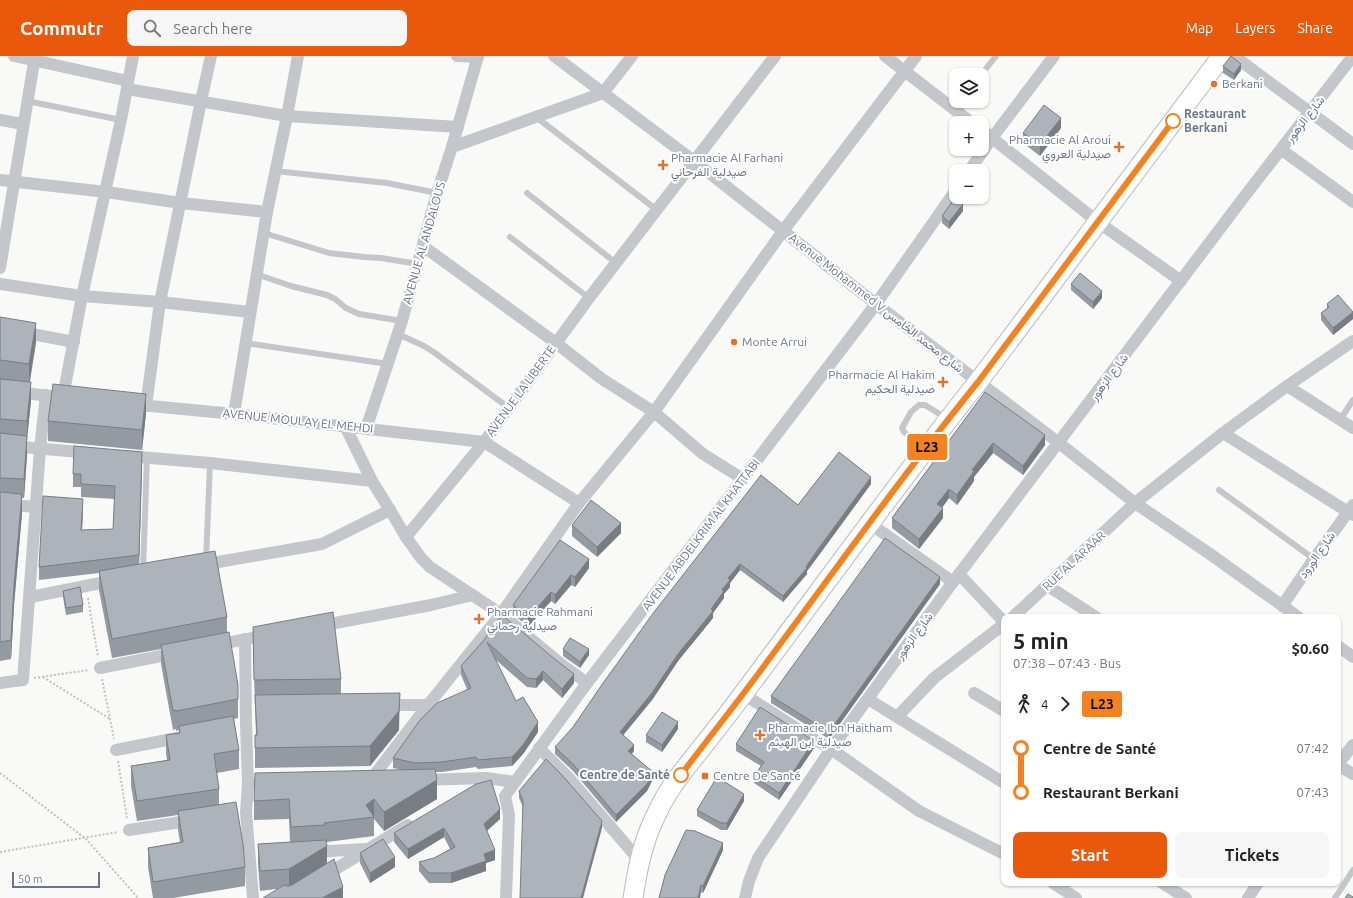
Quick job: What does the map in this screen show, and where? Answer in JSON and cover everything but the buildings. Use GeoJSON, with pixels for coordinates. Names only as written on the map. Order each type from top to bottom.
{"type":"FeatureCollection","features":[{"type":"Feature","properties":{"kind":"main road"},"geometry":{"type":"LineString","coordinates":[[633,898],[639,860],[648,832],[662,803],[677,780],[743,694],[869,523],[978,382],[1098,222],[1214,59]]}},
{"type":"Feature","properties":{"kind":"street"},"geometry":{"type":"LineString","coordinates":[[14,56],[34,58],[127,85],[201,101],[287,116],[458,127]]}},
{"type":"Feature","properties":{"kind":"street"},"geometry":{"type":"LineString","coordinates":[[63,398],[82,296],[106,192],[133,56]]}},
{"type":"Feature","properties":{"kind":"street"},"geometry":{"type":"LineString","coordinates":[[146,406],[160,302],[211,56]]}},
{"type":"Feature","properties":{"kind":"street"},"geometry":{"type":"LineString","coordinates":[[234,414],[267,212],[298,56]]}},
{"type":"Feature","properties":{"kind":"street"},"geometry":{"type":"LineString","coordinates":[[457,56],[478,56]]}},
{"type":"Feature","properties":{"kind":"street","name":"AVENUE AL ANDALOUS"},"geometry":{"type":"LineString","coordinates":[[366,429],[402,321],[437,193],[478,56]]}},
{"type":"Feature","properties":{"kind":"street","name":"Avenue Mohammed V شارع محمد الخامس"},"geometry":{"type":"LineString","coordinates":[[554,56],[694,161],[876,304],[1059,443],[1135,504],[1210,554],[1294,614]]}},
{"type":"Feature","properties":{"kind":"street"},"geometry":{"type":"LineString","coordinates":[[452,147],[603,93],[632,56]]}},
{"type":"Feature","properties":{"kind":"street","name":"AVENUE LA LIBERTE"},"geometry":{"type":"LineString","coordinates":[[406,537],[484,442],[589,298],[775,56]]}},
{"type":"Feature","properties":{"kind":"street"},"geometry":{"type":"LineString","coordinates":[[885,56],[904,71],[949,99]]}},
{"type":"Feature","properties":{"kind":"street"},"geometry":{"type":"LineString","coordinates":[[370,782],[428,705],[501,614],[579,503],[654,412],[783,231],[916,56]]}},
{"type":"Feature","properties":{"kind":"street"},"geometry":{"type":"LineString","coordinates":[[974,164],[1054,56]]}},
{"type":"Feature","properties":{"kind":"street"},"geometry":{"type":"LineString","coordinates":[[1234,56],[1353,144]]}},
{"type":"Feature","properties":{"kind":"street","name":"شارع الزهور"},"geometry":{"type":"LineString","coordinates":[[745,898],[749,881],[758,858],[831,749],[956,578],[1353,56]]}},
{"type":"Feature","properties":{"kind":"street"},"geometry":{"type":"LineString","coordinates":[[0,268],[34,58]]}},
{"type":"Feature","properties":{"kind":"street"},"geometry":{"type":"LineString","coordinates":[[960,108],[967,116]]}},
{"type":"Feature","properties":{"kind":"street"},"geometry":{"type":"LineString","coordinates":[[0,120],[23,124]]}},
{"type":"Feature","properties":{"kind":"street"},"geometry":{"type":"LineString","coordinates":[[989,136],[1098,222],[1181,281]]}},
{"type":"Feature","properties":{"kind":"street"},"geometry":{"type":"LineString","coordinates":[[1282,150],[1353,202]]}},
{"type":"Feature","properties":{"kind":"street"},"geometry":{"type":"LineString","coordinates":[[0,180],[106,192],[181,203],[267,212]]}},
{"type":"Feature","properties":{"kind":"street","name":"AVENUE ABDELKRIM AL KHATTABI"},"geometry":{"type":"LineString","coordinates":[[506,898],[509,815],[504,796],[587,683],[876,304],[949,200]]}},
{"type":"Feature","properties":{"kind":"street"},"geometry":{"type":"LineString","coordinates":[[423,246],[556,343],[602,379],[654,412],[703,454],[743,479]]}},
{"type":"Feature","properties":{"kind":"street"},"geometry":{"type":"LineString","coordinates":[[0,284],[82,296],[160,302],[250,312]]}},
{"type":"Feature","properties":{"kind":"street"},"geometry":{"type":"LineString","coordinates":[[0,328],[74,342]]}},
{"type":"Feature","properties":{"kind":"street","name":"RUE AL ARAAR"},"geometry":{"type":"LineString","coordinates":[[1016,614],[1135,504],[1223,433],[1287,386],[1353,341]]}},
{"type":"Feature","properties":{"kind":"street"},"geometry":{"type":"LineString","coordinates":[[1287,386],[1353,428]]}},
{"type":"Feature","properties":{"kind":"street"},"geometry":{"type":"LineString","coordinates":[[0,390],[78,399]]}},
{"type":"Feature","properties":{"kind":"street"},"geometry":{"type":"LineString","coordinates":[[0,683],[23,680],[40,448],[46,395]]}},
{"type":"Feature","properties":{"kind":"street","name":"AVENUE MOULAY EL MEHDI"},"geometry":{"type":"LineString","coordinates":[[116,403],[234,414],[484,442],[579,503]]}},
{"type":"Feature","properties":{"kind":"street"},"geometry":{"type":"LineString","coordinates":[[344,426],[372,481],[406,537],[421,558],[430,567],[501,614],[561,664],[587,683]]}},
{"type":"Feature","properties":{"kind":"street"},"geometry":{"type":"LineString","coordinates":[[1223,433],[1351,511]]}},
{"type":"Feature","properties":{"kind":"street"},"geometry":{"type":"LineString","coordinates":[[0,445],[102,454]]}},
{"type":"Feature","properties":{"kind":"street"},"geometry":{"type":"LineString","coordinates":[[117,455],[210,463],[372,481]]}},
{"type":"Feature","properties":{"kind":"street"},"geometry":{"type":"LineString","coordinates":[[0,504],[36,507]]}},
{"type":"Feature","properties":{"kind":"street"},"geometry":{"type":"LineString","coordinates":[[190,567],[322,544],[390,510]]}},
{"type":"Feature","properties":{"kind":"street","name":"شارع الورود"},"geometry":{"type":"LineString","coordinates":[[1282,606],[1314,559],[1351,511]]}},
{"type":"Feature","properties":{"kind":"street"},"geometry":{"type":"LineString","coordinates":[[869,523],[956,578],[1001,626]]}},
{"type":"Feature","properties":{"kind":"street"},"geometry":{"type":"LineString","coordinates":[[30,597],[140,575]]}},
{"type":"Feature","properties":{"kind":"street"},"geometry":{"type":"LineString","coordinates":[[1048,586],[1091,614]]}},
{"type":"Feature","properties":{"kind":"street"},"geometry":{"type":"LineString","coordinates":[[307,628],[436,604],[473,595]]}},
{"type":"Feature","properties":{"kind":"street"},"geometry":{"type":"LineString","coordinates":[[897,717],[934,678],[1001,629]]}},
{"type":"Feature","properties":{"kind":"street"},"geometry":{"type":"LineString","coordinates":[[207,647],[276,634]]}},
{"type":"Feature","properties":{"kind":"street"},"geometry":{"type":"LineString","coordinates":[[245,640],[250,707],[242,725],[248,784],[246,812],[254,856],[253,898]]}},
{"type":"Feature","properties":{"kind":"street"},"geometry":{"type":"LineString","coordinates":[[1341,648],[1353,657]]}},
{"type":"Feature","properties":{"kind":"street"},"geometry":{"type":"LineString","coordinates":[[100,668],[184,651]]}},
{"type":"Feature","properties":{"kind":"street"},"geometry":{"type":"LineString","coordinates":[[974,693],[1001,709]]}},
{"type":"Feature","properties":{"kind":"street"},"geometry":{"type":"LineString","coordinates":[[743,694],[831,749],[919,811],[1001,852]]}},
{"type":"Feature","properties":{"kind":"street"},"geometry":{"type":"LineString","coordinates":[[868,699],[1001,781]]}},
{"type":"Feature","properties":{"kind":"street"},"geometry":{"type":"LineString","coordinates":[[373,706],[428,705]]}},
{"type":"Feature","properties":{"kind":"street"},"geometry":{"type":"LineString","coordinates":[[116,750],[192,735]]}},
{"type":"Feature","properties":{"kind":"street"},"geometry":{"type":"LineString","coordinates":[[1341,761],[1353,745]]}},
{"type":"Feature","properties":{"kind":"street"},"geometry":{"type":"LineString","coordinates":[[539,748],[567,776],[639,860]]}},
{"type":"Feature","properties":{"kind":"street"},"geometry":{"type":"LineString","coordinates":[[1341,767],[1353,774]]}},
{"type":"Feature","properties":{"kind":"street"},"geometry":{"type":"LineString","coordinates":[[466,790],[486,778]]}},
{"type":"Feature","properties":{"kind":"street"},"geometry":{"type":"LineString","coordinates":[[408,781],[486,778],[514,782]]}},
{"type":"Feature","properties":{"kind":"street"},"geometry":{"type":"LineString","coordinates":[[354,782],[385,781]]}},
{"type":"Feature","properties":{"kind":"street"},"geometry":{"type":"LineString","coordinates":[[248,784],[286,783]]}},
{"type":"Feature","properties":{"kind":"street"},"geometry":{"type":"LineString","coordinates":[[231,814],[246,812]]}},
{"type":"Feature","properties":{"kind":"street"},"geometry":{"type":"LineString","coordinates":[[129,830],[207,818]]}},
{"type":"Feature","properties":{"kind":"street"},"geometry":{"type":"LineString","coordinates":[[314,882],[420,818]]}},
{"type":"Feature","properties":{"kind":"street"},"geometry":{"type":"LineString","coordinates":[[297,853],[368,849]]}},
{"type":"Feature","properties":{"kind":"street"},"geometry":{"type":"LineString","coordinates":[[1058,886],[1076,898]]}},
{"type":"Feature","properties":{"kind":"street"},"geometry":{"type":"LineString","coordinates":[[1167,886],[1186,898]]}},
{"type":"Feature","properties":{"kind":"street"},"geometry":{"type":"LineString","coordinates":[[1248,898],[1256,886]]}},
{"type":"Feature","properties":{"kind":"lane"},"geometry":{"type":"LineString","coordinates":[[987,68],[996,56]]}},
{"type":"Feature","properties":{"kind":"lane"},"geometry":{"type":"LineString","coordinates":[[27,101],[121,120]]}},
{"type":"Feature","properties":{"kind":"lane"},"geometry":{"type":"LineString","coordinates":[[536,117],[657,210]]}},
{"type":"Feature","properties":{"kind":"lane"},"geometry":{"type":"LineString","coordinates":[[275,171],[387,182],[437,193]]}},
{"type":"Feature","properties":{"kind":"lane"},"geometry":{"type":"LineString","coordinates":[[527,193],[616,263]]}},
{"type":"Feature","properties":{"kind":"lane"},"geometry":{"type":"LineString","coordinates":[[264,233],[329,252],[418,264]]}},
{"type":"Feature","properties":{"kind":"lane"},"geometry":{"type":"LineString","coordinates":[[510,237],[589,298]]}},
{"type":"Feature","properties":{"kind":"lane"},"geometry":{"type":"LineString","coordinates":[[256,274],[328,295],[346,308],[359,314],[402,321]]}},
{"type":"Feature","properties":{"kind":"lane"},"geometry":{"type":"LineString","coordinates":[[398,334],[424,346],[435,353],[509,408]]}},
{"type":"Feature","properties":{"kind":"lane"},"geometry":{"type":"LineString","coordinates":[[245,343],[388,364]]}},
{"type":"Feature","properties":{"kind":"lane"},"geometry":{"type":"LineString","coordinates":[[1340,420],[1353,400]]}},
{"type":"Feature","properties":{"kind":"lane"},"geometry":{"type":"LineString","coordinates":[[925,449],[904,432],[902,428],[912,412],[919,405],[925,405],[948,419]]}},
{"type":"Feature","properties":{"kind":"lane"},"geometry":{"type":"LineString","coordinates":[[140,575],[147,458]]}},
{"type":"Feature","properties":{"kind":"lane"},"geometry":{"type":"LineString","coordinates":[[206,564],[210,463]]}},
{"type":"Feature","properties":{"kind":"lane"},"geometry":{"type":"LineString","coordinates":[[1219,490],[1314,559]]}},
{"type":"Feature","properties":{"kind":"lane"},"geometry":{"type":"LineString","coordinates":[[1335,898],[1353,870]]}},
{"type":"Feature","properties":{"kind":"path"},"geometry":{"type":"LineString","coordinates":[[0,852],[86,839],[129,830],[116,750],[85,585]]}},
{"type":"Feature","properties":{"kind":"path"},"geometry":{"type":"LineString","coordinates":[[23,680],[100,668]]}},
{"type":"Feature","properties":{"kind":"path"},"geometry":{"type":"LineString","coordinates":[[43,677],[110,719]]}},
{"type":"Feature","properties":{"kind":"path"},"geometry":{"type":"LineString","coordinates":[[0,773],[86,839],[138,898]]}},
{"type":"Feature","properties":{"kind":"bus line","name":"L23"},"geometry":{"type":"LineString","coordinates":[[681,775],[743,694],[869,523],[978,382],[1173,121]]}},
{"type":"Feature","properties":{"kind":"place","name":"Berkani"},"geometry":{"type":"Point","coordinates":[1214,84]}},
{"type":"Feature","properties":{"kind":"place","name":"Restaurant Berkani"},"geometry":{"type":"Point","coordinates":[1173,121]}},
{"type":"Feature","properties":{"kind":"place","name":"Pharmacie Al Aroui صيدلية العروي"},"geometry":{"type":"Point","coordinates":[1119,147]}},
{"type":"Feature","properties":{"kind":"place","name":"Pharmacie Al Farhani صيدلية الفرحاني"},"geometry":{"type":"Point","coordinates":[663,165]}},
{"type":"Feature","properties":{"kind":"place","name":"Monte Arrui"},"geometry":{"type":"Point","coordinates":[734,342]}},
{"type":"Feature","properties":{"kind":"place","name":"Pharmacie Al Hakim صيدلية الحكيم"},"geometry":{"type":"Point","coordinates":[943,382]}},
{"type":"Feature","properties":{"kind":"place","name":"Pharmacie Rahmani صيدلية رحماني"},"geometry":{"type":"Point","coordinates":[479,619]}},
{"type":"Feature","properties":{"kind":"place","name":"Pharmacie Ibn Haitham صيدلية ابن الهيثم"},"geometry":{"type":"Point","coordinates":[760,735]}},
{"type":"Feature","properties":{"kind":"place","name":"Centre de Santé"},"geometry":{"type":"Point","coordinates":[681,775]}},
{"type":"Feature","properties":{"kind":"place","name":"Centre De Santé"},"geometry":{"type":"Point","coordinates":[705,776]}}]}
